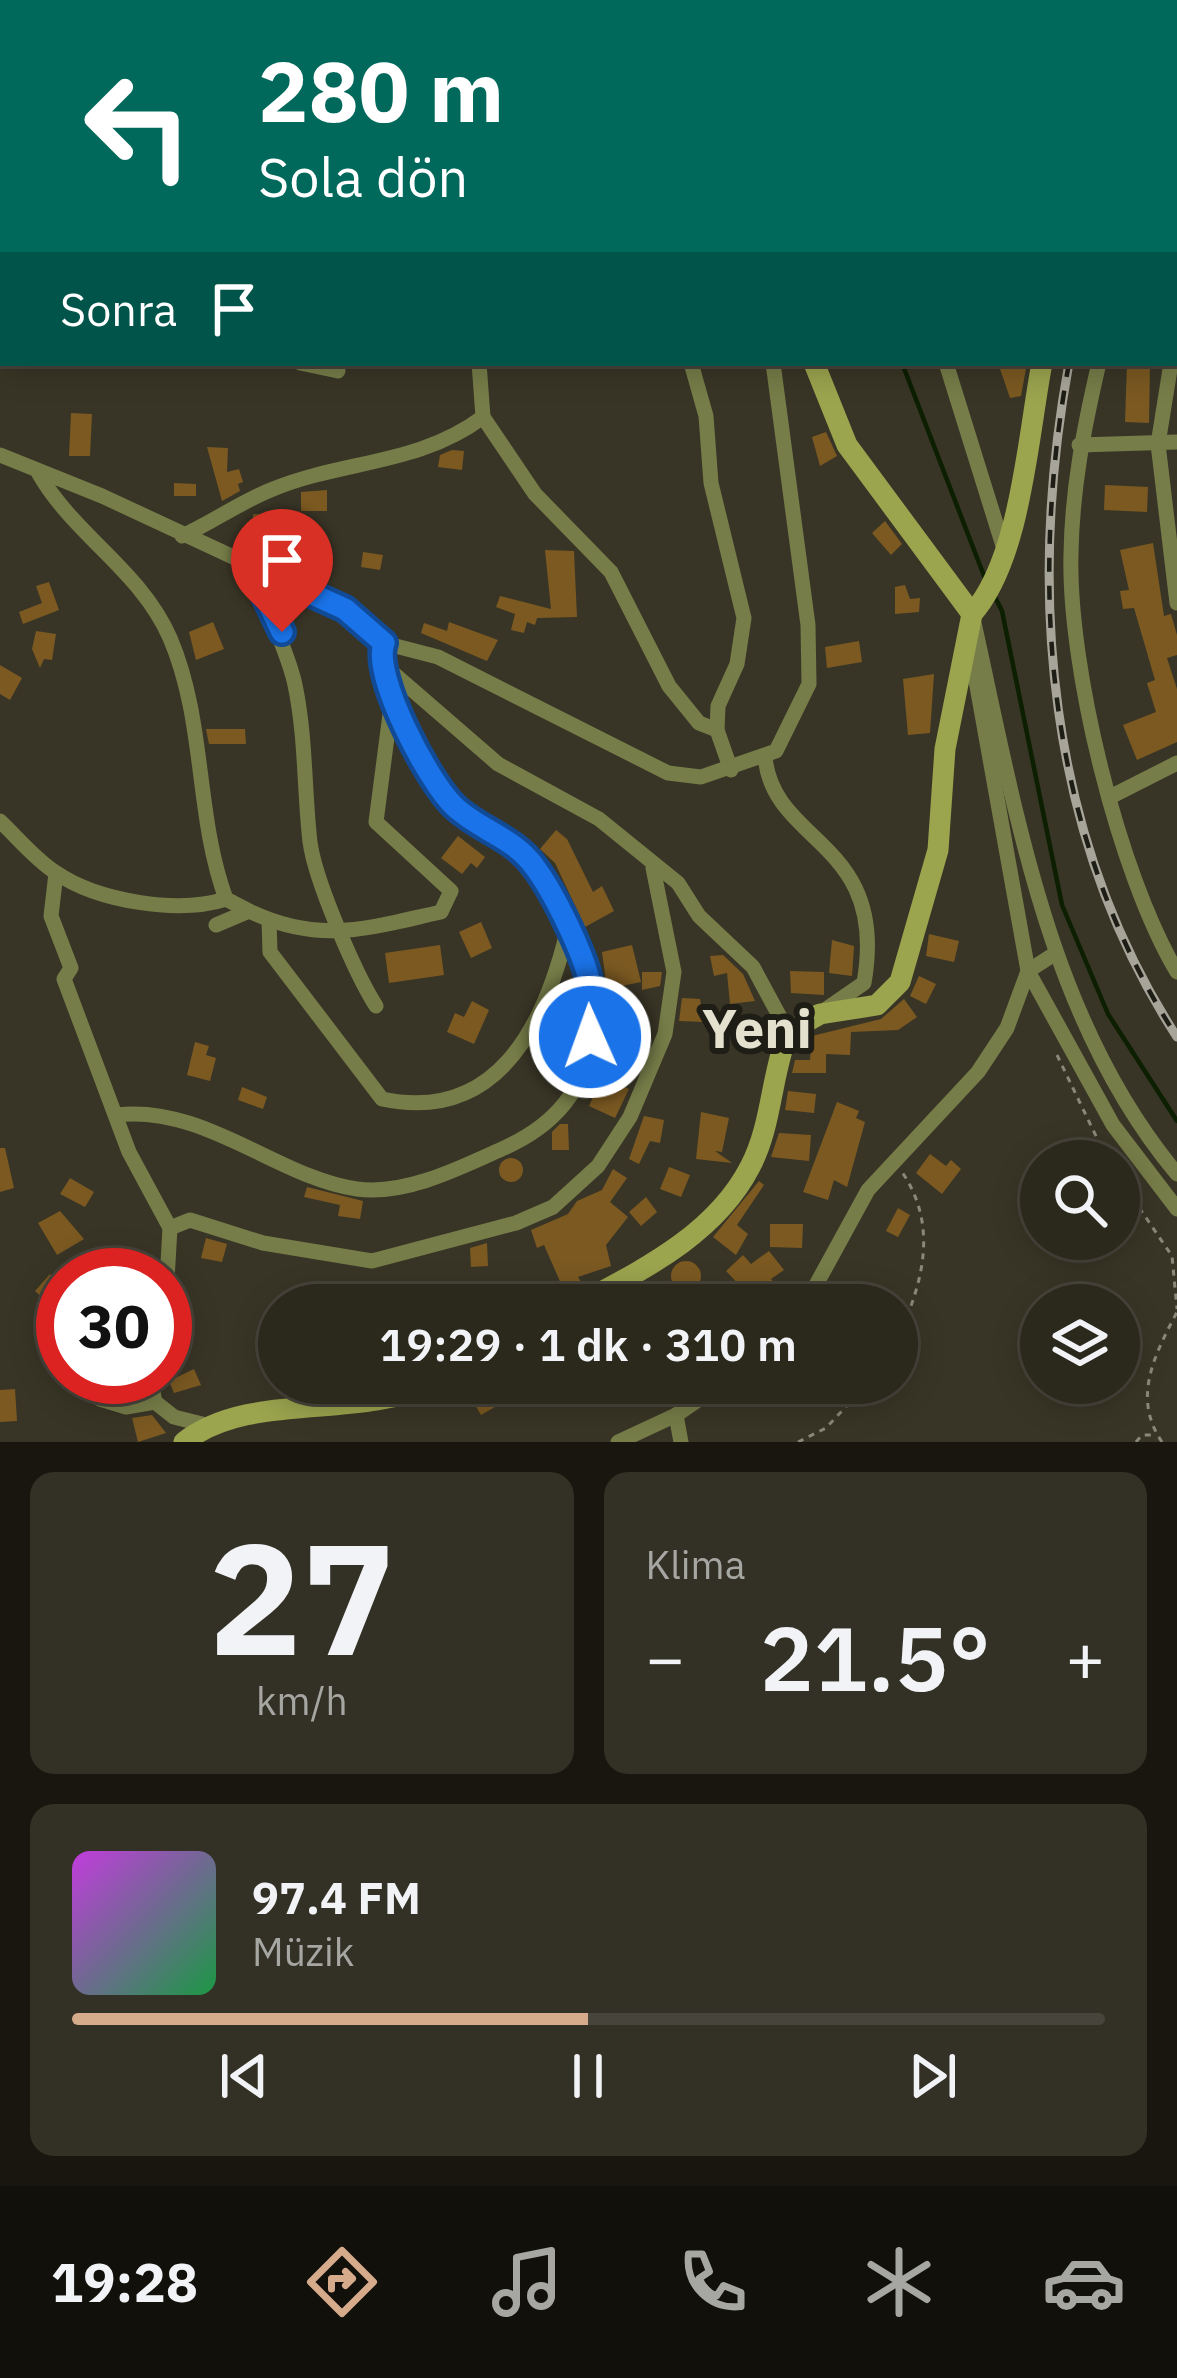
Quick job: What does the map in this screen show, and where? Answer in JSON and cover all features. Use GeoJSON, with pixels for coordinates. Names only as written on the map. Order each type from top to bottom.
{"type":"FeatureCollection","features":[{"type":"Feature","properties":{"kind":"street"},"geometry":{"type":"LineString","coordinates":[[314,366],[338,371]]}},
{"type":"Feature","properties":{"kind":"street"},"geometry":{"type":"LineString","coordinates":[[692,366],[706,416],[711,483],[744,618],[717,730],[731,770]]}},
{"type":"Feature","properties":{"kind":"street"},"geometry":{"type":"LineString","coordinates":[[0,455],[102,496],[345,609],[384,643],[438,657],[668,772],[701,777],[776,751],[809,685],[808,625],[773,366]]}},
{"type":"Feature","properties":{"kind":"street"},"geometry":{"type":"LineString","coordinates":[[815,366],[847,446],[980,606],[1056,953],[1080,1014],[1121,1090],[1177,1174]]}},
{"type":"Feature","properties":{"kind":"street"},"geometry":{"type":"LineString","coordinates":[[947,366],[1003,558]]}},
{"type":"Feature","properties":{"kind":"street"},"geometry":{"type":"LineString","coordinates":[[820,1014],[877,1005],[900,982],[938,850],[945,749],[980,606],[1003,558],[1041,366]]}},
{"type":"Feature","properties":{"kind":"street"},"geometry":{"type":"LineString","coordinates":[[1098,366],[1079,445],[1070,559],[1077,636],[1112,796],[1141,891],[1177,972]]}},
{"type":"Feature","properties":{"kind":"street"},"geometry":{"type":"LineString","coordinates":[[1171,366],[1158,443],[1177,603]]}},
{"type":"Feature","properties":{"kind":"street"},"geometry":{"type":"LineString","coordinates":[[476,367],[483,417],[535,494],[611,572],[669,686],[699,723],[717,730]]}},
{"type":"Feature","properties":{"kind":"street"},"geometry":{"type":"LineString","coordinates":[[182,536],[274,488],[431,449],[483,417]]}},
{"type":"Feature","properties":{"kind":"street"},"geometry":{"type":"LineString","coordinates":[[1079,445],[1177,442]]}},
{"type":"Feature","properties":{"kind":"street"},"geometry":{"type":"LineString","coordinates":[[39,474],[61,511],[144,590],[171,640],[197,730],[215,870],[226,899],[268,921],[343,932],[441,911],[451,891],[376,822],[392,698]]}},
{"type":"Feature","properties":{"kind":"street"},"geometry":{"type":"LineString","coordinates":[[261,571],[260,586],[282,632],[296,687],[310,848],[376,1006]]}},
{"type":"Feature","properties":{"kind":"street"},"geometry":{"type":"LineString","coordinates":[[980,606],[970,668],[1028,970],[1113,1125],[1177,1209]]}},
{"type":"Feature","properties":{"kind":"street"},"geometry":{"type":"LineString","coordinates":[[116,1115],[177,1122],[248,1143],[313,1176],[356,1189],[428,1178],[499,1151],[538,1132],[579,1085],[590,1037],[591,987],[568,929],[535,867],[509,839],[457,808],[432,779],[392,698],[380,654],[384,643]]}},
{"type":"Feature","properties":{"kind":"street"},"geometry":{"type":"LineString","coordinates":[[386,667],[498,764],[599,819],[653,868],[678,883],[699,916],[753,967],[788,1032],[751,1167],[707,1223],[655,1263],[616,1284]]}},
{"type":"Feature","properties":{"kind":"street"},"geometry":{"type":"LineString","coordinates":[[765,757],[767,780],[858,884],[871,946],[864,983],[788,1032]]}},
{"type":"Feature","properties":{"kind":"street"},"geometry":{"type":"LineString","coordinates":[[1112,796],[1177,763]]}},
{"type":"Feature","properties":{"kind":"street"},"geometry":{"type":"LineString","coordinates":[[0,820],[56,873],[109,894],[196,909],[226,899]]}},
{"type":"Feature","properties":{"kind":"street"},"geometry":{"type":"LineString","coordinates":[[170,1228],[190,1220],[263,1243],[372,1261],[553,1207],[598,1166],[630,1117],[664,1034],[674,972],[653,868]]}},
{"type":"Feature","properties":{"kind":"street"},"geometry":{"type":"LineString","coordinates":[[56,873],[51,916],[71,968],[64,979],[160,1219],[170,1228]]}},
{"type":"Feature","properties":{"kind":"street"},"geometry":{"type":"LineString","coordinates":[[216,925],[249,911]]}},
{"type":"Feature","properties":{"kind":"street"},"geometry":{"type":"LineString","coordinates":[[268,921],[269,952],[382,1099],[421,1107],[458,1096],[505,1067],[528,1040],[555,985],[568,929]]}},
{"type":"Feature","properties":{"kind":"street"},"geometry":{"type":"LineString","coordinates":[[817,1284],[868,1190],[978,1072],[1007,1028],[1028,970],[1056,953]]}},
{"type":"Feature","properties":{"kind":"street"},"geometry":{"type":"LineString","coordinates":[[169,1248],[170,1228]]}},
{"type":"Feature","properties":{"kind":"street"},"geometry":{"type":"LineString","coordinates":[[158,1404],[174,1417],[206,1425],[366,1404]]}},
{"type":"Feature","properties":{"kind":"street"},"geometry":{"type":"LineString","coordinates":[[618,1442],[692,1404]]}},
{"type":"Feature","properties":{"kind":"street"},"geometry":{"type":"LineString","coordinates":[[676,1415],[681,1442]]}},
{"type":"Feature","properties":{"kind":"street"},"geometry":{"type":"LineString","coordinates":[[184,1442],[206,1425]]}},
{"type":"Feature","properties":{"kind":"path"},"geometry":{"type":"LineString","coordinates":[[1061,1034],[1054,1044],[1057,1058],[1098,1140]]}},
{"type":"Feature","properties":{"kind":"path"},"geometry":{"type":"LineString","coordinates":[[895,1162],[919,1197],[928,1242],[915,1284]]}},
{"type":"Feature","properties":{"kind":"path"},"geometry":{"type":"LineString","coordinates":[[1140,1209],[1172,1256],[1177,1311],[1144,1390],[1145,1412],[1162,1442]]}},
{"type":"Feature","properties":{"kind":"path"},"geometry":{"type":"LineString","coordinates":[[798,1442],[826,1428],[848,1404]]}},
{"type":"Feature","properties":{"kind":"path"},"geometry":{"type":"LineString","coordinates":[[1136,1442],[1142,1435],[1157,1435]]}},
{"type":"Feature","properties":{"kind":"building"},"geometry":{"type":"Polygon","coordinates":[[[999,366],[1026,366],[1021,396],[1010,398],[999,366]]]}},
{"type":"Feature","properties":{"kind":"building"},"geometry":{"type":"Polygon","coordinates":[[[1127,366],[1150,366],[1149,423],[1125,422],[1127,366]]]}},
{"type":"Feature","properties":{"kind":"building"},"geometry":{"type":"Polygon","coordinates":[[[71,413],[92,414],[90,456],[69,456],[71,413]]]}},
{"type":"Feature","properties":{"kind":"building"},"geometry":{"type":"Polygon","coordinates":[[[826,432],[837,456],[820,466],[812,437],[826,432]]]}},
{"type":"Feature","properties":{"kind":"building"},"geometry":{"type":"Polygon","coordinates":[[[207,447],[228,448],[227,472],[239,469],[243,482],[238,484],[240,491],[222,501],[207,447]]]}},
{"type":"Feature","properties":{"kind":"building"},"geometry":{"type":"Polygon","coordinates":[[[464,451],[462,470],[438,467],[440,455],[464,451]]]}},
{"type":"Feature","properties":{"kind":"building"},"geometry":{"type":"Polygon","coordinates":[[[174,483],[196,484],[196,496],[174,496],[174,483]]]}},
{"type":"Feature","properties":{"kind":"building"},"geometry":{"type":"Polygon","coordinates":[[[1105,485],[1148,487],[1147,512],[1104,510],[1105,485]]]}},
{"type":"Feature","properties":{"kind":"building"},"geometry":{"type":"Polygon","coordinates":[[[327,490],[327,511],[301,511],[301,492],[327,490]]]}},
{"type":"Feature","properties":{"kind":"building"},"geometry":{"type":"Polygon","coordinates":[[[253,514],[276,515],[275,535],[252,534],[253,514]]]}},
{"type":"Feature","properties":{"kind":"building"},"geometry":{"type":"Polygon","coordinates":[[[885,521],[902,544],[891,555],[872,533],[885,521]]]}},
{"type":"Feature","properties":{"kind":"building"},"geometry":{"type":"Polygon","coordinates":[[[1153,543],[1164,616],[1171,614],[1177,635],[1177,655],[1167,658],[1177,689],[1177,742],[1137,760],[1123,725],[1156,712],[1147,683],[1155,680],[1134,608],[1123,609],[1120,591],[1129,590],[1120,550],[1153,543]]]}},
{"type":"Feature","properties":{"kind":"building"},"geometry":{"type":"Polygon","coordinates":[[[545,550],[574,551],[577,617],[537,618],[535,625],[527,622],[524,633],[511,630],[515,614],[496,607],[500,596],[551,609],[545,550]]]}},
{"type":"Feature","properties":{"kind":"building"},"geometry":{"type":"Polygon","coordinates":[[[363,552],[383,555],[380,570],[361,567],[363,552]]]}},
{"type":"Feature","properties":{"kind":"building"},"geometry":{"type":"Polygon","coordinates":[[[49,582],[59,610],[23,624],[19,612],[42,603],[36,586],[49,582]]]}},
{"type":"Feature","properties":{"kind":"building"},"geometry":{"type":"Polygon","coordinates":[[[905,585],[910,599],[920,598],[919,612],[895,614],[895,587],[905,585]]]}},
{"type":"Feature","properties":{"kind":"building"},"geometry":{"type":"Polygon","coordinates":[[[213,622],[224,649],[196,660],[189,632],[213,622]]]}},
{"type":"Feature","properties":{"kind":"building"},"geometry":{"type":"Polygon","coordinates":[[[449,622],[498,640],[487,661],[421,633],[424,623],[447,631],[449,622]]]}},
{"type":"Feature","properties":{"kind":"building"},"geometry":{"type":"Polygon","coordinates":[[[36,631],[56,634],[52,660],[44,659],[40,668],[32,649],[36,631]]]}},
{"type":"Feature","properties":{"kind":"building"},"geometry":{"type":"Polygon","coordinates":[[[859,641],[862,662],[827,668],[825,647],[859,641]]]}},
{"type":"Feature","properties":{"kind":"building"},"geometry":{"type":"Polygon","coordinates":[[[0,665],[22,678],[10,700],[0,694],[0,665]]]}},
{"type":"Feature","properties":{"kind":"building"},"geometry":{"type":"Polygon","coordinates":[[[934,674],[930,733],[908,735],[903,679],[934,674]]]}},
{"type":"Feature","properties":{"kind":"building"},"geometry":{"type":"Polygon","coordinates":[[[206,729],[245,729],[246,744],[209,744],[206,729]]]}},
{"type":"Feature","properties":{"kind":"building"},"geometry":{"type":"Polygon","coordinates":[[[556,830],[567,839],[593,892],[602,886],[614,911],[585,927],[555,863],[540,849],[556,830]]]}},
{"type":"Feature","properties":{"kind":"building"},"geometry":{"type":"Polygon","coordinates":[[[458,836],[485,857],[477,868],[471,863],[462,874],[441,858],[458,836]]]}},
{"type":"Feature","properties":{"kind":"building"},"geometry":{"type":"Polygon","coordinates":[[[481,922],[492,948],[471,958],[459,932],[481,922]]]}},
{"type":"Feature","properties":{"kind":"building"},"geometry":{"type":"Polygon","coordinates":[[[929,934],[959,941],[954,962],[926,956],[929,934]]]}},
{"type":"Feature","properties":{"kind":"building"},"geometry":{"type":"Polygon","coordinates":[[[832,940],[854,946],[852,976],[829,973],[832,940]]]}},
{"type":"Feature","properties":{"kind":"building"},"geometry":{"type":"Polygon","coordinates":[[[440,945],[444,975],[389,983],[385,953],[440,945]]]}},
{"type":"Feature","properties":{"kind":"building"},"geometry":{"type":"Polygon","coordinates":[[[632,945],[641,982],[607,989],[602,952],[632,945]]]}},
{"type":"Feature","properties":{"kind":"building"},"geometry":{"type":"Polygon","coordinates":[[[723,955],[743,974],[755,1001],[730,1004],[727,973],[714,976],[710,956],[723,955]]]}},
{"type":"Feature","properties":{"kind":"building"},"geometry":{"type":"Polygon","coordinates":[[[790,971],[824,972],[824,995],[791,993],[790,971]]]}},
{"type":"Feature","properties":{"kind":"building"},"geometry":{"type":"Polygon","coordinates":[[[642,972],[662,972],[660,986],[642,990],[642,972]]]}},
{"type":"Feature","properties":{"kind":"building"},"geometry":{"type":"Polygon","coordinates":[[[919,976],[936,984],[926,1004],[910,996],[919,976]]]}},
{"type":"Feature","properties":{"kind":"building"},"geometry":{"type":"Polygon","coordinates":[[[682,998],[700,999],[704,1022],[679,1021],[682,998]]]}},
{"type":"Feature","properties":{"kind":"building"},"geometry":{"type":"Polygon","coordinates":[[[904,999],[917,1017],[898,1030],[851,1032],[850,1055],[826,1054],[826,1073],[792,1073],[795,1060],[810,1060],[812,1036],[881,1019],[904,999]]]}},
{"type":"Feature","properties":{"kind":"building"},"geometry":{"type":"Polygon","coordinates":[[[472,1001],[489,1010],[474,1044],[447,1032],[455,1013],[464,1017],[472,1001]]]}},
{"type":"Feature","properties":{"kind":"building"},"geometry":{"type":"Polygon","coordinates":[[[195,1042],[209,1046],[206,1055],[216,1058],[210,1081],[187,1075],[195,1042]]]}},
{"type":"Feature","properties":{"kind":"building"},"geometry":{"type":"Polygon","coordinates":[[[602,1077],[629,1089],[615,1118],[589,1106],[602,1077]]]}},
{"type":"Feature","properties":{"kind":"building"},"geometry":{"type":"Polygon","coordinates":[[[242,1087],[267,1097],[263,1109],[238,1100],[242,1087]]]}},
{"type":"Feature","properties":{"kind":"building"},"geometry":{"type":"Polygon","coordinates":[[[788,1091],[816,1094],[814,1113],[785,1110],[788,1091]]]}},
{"type":"Feature","properties":{"kind":"building"},"geometry":{"type":"Polygon","coordinates":[[[837,1102],[859,1111],[856,1118],[865,1122],[847,1187],[834,1180],[828,1200],[803,1192],[837,1102]]]}},
{"type":"Feature","properties":{"kind":"building"},"geometry":{"type":"Polygon","coordinates":[[[701,1112],[729,1118],[722,1152],[715,1151],[732,1163],[696,1159],[701,1112]]]}},
{"type":"Feature","properties":{"kind":"building"},"geometry":{"type":"Polygon","coordinates":[[[644,1116],[664,1120],[660,1143],[650,1141],[639,1164],[629,1159],[644,1116]]]}},
{"type":"Feature","properties":{"kind":"building"},"geometry":{"type":"Polygon","coordinates":[[[568,1124],[569,1150],[552,1150],[552,1132],[568,1124]]]}},
{"type":"Feature","properties":{"kind":"building"},"geometry":{"type":"Polygon","coordinates":[[[779,1133],[811,1135],[809,1161],[771,1157],[779,1133]]]}},
{"type":"Feature","properties":{"kind":"building"},"geometry":{"type":"Polygon","coordinates":[[[0,1148],[5,1148],[14,1188],[0,1192],[0,1148]]]}},
{"type":"Feature","properties":{"kind":"building"},"geometry":{"type":"Polygon","coordinates":[[[930,1154],[946,1166],[951,1160],[961,1169],[942,1194],[916,1173],[930,1154]]]}},
{"type":"Feature","properties":{"kind":"building"},"geometry":{"type":"Polygon","coordinates":[[[511,1158],[523,1170],[511,1182],[499,1170],[511,1158]]]}},
{"type":"Feature","properties":{"kind":"building"},"geometry":{"type":"Polygon","coordinates":[[[669,1167],[690,1175],[681,1197],[660,1189],[669,1167]]]}},
{"type":"Feature","properties":{"kind":"building"},"geometry":{"type":"Polygon","coordinates":[[[613,1169],[627,1178],[610,1202],[628,1217],[606,1245],[611,1266],[578,1277],[582,1284],[561,1284],[544,1245],[537,1248],[531,1230],[568,1214],[577,1201],[602,1190],[613,1169]]]}},
{"type":"Feature","properties":{"kind":"building"},"geometry":{"type":"Polygon","coordinates":[[[70,1178],[94,1192],[85,1207],[60,1194],[70,1178]]]}},
{"type":"Feature","properties":{"kind":"building"},"geometry":{"type":"Polygon","coordinates":[[[759,1181],[764,1185],[737,1225],[748,1234],[736,1255],[713,1237],[759,1181]]]}},
{"type":"Feature","properties":{"kind":"building"},"geometry":{"type":"Polygon","coordinates":[[[307,1187],[363,1201],[360,1219],[338,1216],[340,1205],[304,1197],[307,1187]]]}},
{"type":"Feature","properties":{"kind":"building"},"geometry":{"type":"Polygon","coordinates":[[[646,1197],[657,1212],[641,1226],[629,1212],[646,1197]]]}},
{"type":"Feature","properties":{"kind":"building"},"geometry":{"type":"Polygon","coordinates":[[[898,1208],[910,1215],[898,1237],[886,1231],[898,1208]]]}},
{"type":"Feature","properties":{"kind":"building"},"geometry":{"type":"Polygon","coordinates":[[[60,1211],[84,1239],[69,1248],[53,1248],[38,1223],[60,1211]]]}},
{"type":"Feature","properties":{"kind":"building"},"geometry":{"type":"Polygon","coordinates":[[[770,1224],[803,1224],[802,1248],[770,1247],[770,1224]]]}},
{"type":"Feature","properties":{"kind":"building"},"geometry":{"type":"Polygon","coordinates":[[[206,1238],[227,1244],[222,1262],[201,1258],[206,1238]]]}},
{"type":"Feature","properties":{"kind":"building"},"geometry":{"type":"Polygon","coordinates":[[[487,1243],[488,1266],[471,1267],[470,1248],[487,1243]]]}},
{"type":"Feature","properties":{"kind":"building"},"geometry":{"type":"Polygon","coordinates":[[[769,1251],[784,1270],[771,1279],[775,1284],[738,1284],[726,1271],[743,1255],[751,1264],[769,1251]]]}},
{"type":"Feature","properties":{"kind":"building"},"geometry":{"type":"Polygon","coordinates":[[[680,1262],[692,1262],[700,1270],[699,1284],[672,1282],[672,1270],[680,1262]]]}},
{"type":"Feature","properties":{"kind":"building"},"geometry":{"type":"Polygon","coordinates":[[[192,1370],[201,1385],[192,1388],[192,1370]]]}},
{"type":"Feature","properties":{"kind":"building"},"geometry":{"type":"Polygon","coordinates":[[[15,1389],[17,1421],[0,1422],[0,1390],[15,1389]]]}},
{"type":"Feature","properties":{"kind":"building"},"geometry":{"type":"Polygon","coordinates":[[[475,1404],[500,1404],[481,1415],[475,1404]]]}},
{"type":"Feature","properties":{"kind":"building"},"geometry":{"type":"Polygon","coordinates":[[[152,1415],[166,1433],[138,1442],[132,1418],[152,1415]]]}},
{"type":"Feature","properties":{"kind":"waterway"},"geometry":{"type":"LineString","coordinates":[[903,366],[986,581]]}},
{"type":"Feature","properties":{"kind":"waterway"},"geometry":{"type":"LineString","coordinates":[[995,597],[1002,611],[1062,905],[1108,1014],[1177,1121]]}},
{"type":"Feature","properties":{"kind":"railway"},"geometry":{"type":"LineString","coordinates":[[1069,366],[1050,537],[1050,624],[1058,711],[1099,880],[1133,960],[1177,1037]]}},
{"type":"Feature","properties":{"kind":"district","name":"Yeni"},"geometry":{"type":"Point","coordinates":[757,1029]}},
{"type":"Feature","properties":{"kind":"route"},"geometry":{"type":"LineString","coordinates":[[282,632],[260,586],[261,571],[345,609],[384,643],[380,654],[392,698],[432,779],[457,808],[509,839],[535,867],[568,929],[591,987],[590,1037]]}}]}
